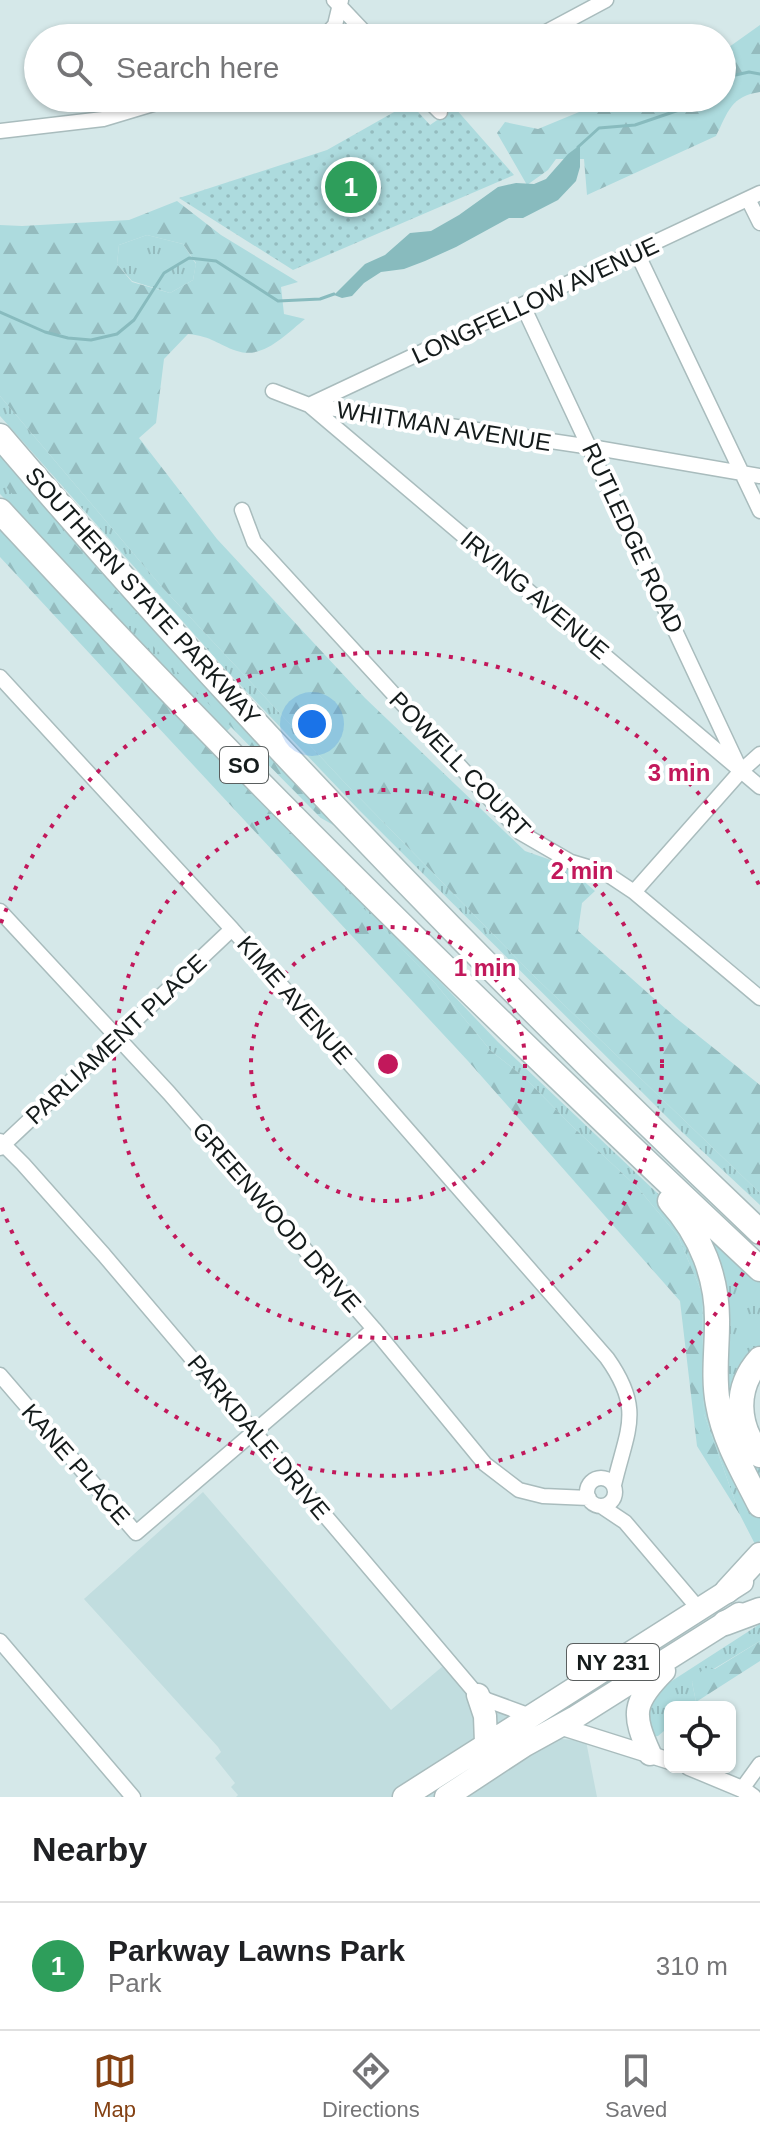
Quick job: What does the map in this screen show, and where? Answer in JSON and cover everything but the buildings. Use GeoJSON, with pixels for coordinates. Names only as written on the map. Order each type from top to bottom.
{"type":"FeatureCollection","features":[{"type":"Feature","properties":{"kind":"highway","name":"SOUTHERN STATE PARKWAY"},"geometry":{"type":"LineString","coordinates":[[0,436],[172,631],[333,806],[518,997],[760,1232]]}},
{"type":"Feature","properties":{"kind":"highway","name":"SOUTHERN STATE PARKWAY"},"geometry":{"type":"LineString","coordinates":[[0,511],[303,826],[614,1131],[760,1269]]}},
{"type":"Feature","properties":{"kind":"highway"},"geometry":{"type":"LineString","coordinates":[[614,1131],[687,1221],[703,1250],[713,1280],[717,1309],[716,1383],[720,1415],[728,1440],[760,1505]]}},
{"type":"Feature","properties":{"kind":"highway"},"geometry":{"type":"LineString","coordinates":[[678,1153],[730,1187],[760,1214]]}},
{"type":"Feature","properties":{"kind":"highway"},"geometry":{"type":"LineString","coordinates":[[760,1359],[746,1380],[740,1403],[744,1428],[760,1455]]}},
{"type":"Feature","properties":{"kind":"highway"},"geometry":{"type":"LineString","coordinates":[[727,1591],[760,1555]]}},
{"type":"Feature","properties":{"kind":"highway"},"geometry":{"type":"LineString","coordinates":[[725,1623],[760,1610]]}},
{"type":"Feature","properties":{"kind":"main road","name":"NY 231"},"geometry":{"type":"LineString","coordinates":[[404,1797],[528,1715],[760,1571]]}},
{"type":"Feature","properties":{"kind":"main road","name":"NY 231"},"geometry":{"type":"LineString","coordinates":[[446,1797],[760,1601]]}},
{"type":"Feature","properties":{"kind":"main road"},"geometry":{"type":"LineString","coordinates":[[660,1757],[637,1723],[639,1700],[689,1646]]}},
{"type":"Feature","properties":{"kind":"main road"},"geometry":{"type":"LineString","coordinates":[[478,1695],[485,1721],[486,1743]]}},
{"type":"Feature","properties":{"kind":"street"},"geometry":{"type":"LineString","coordinates":[[561,24],[606,0]]}},
{"type":"Feature","properties":{"kind":"street"},"geometry":{"type":"LineString","coordinates":[[335,24],[338,2]]}},
{"type":"Feature","properties":{"kind":"street"},"geometry":{"type":"LineString","coordinates":[[338,2],[358,24]]}},
{"type":"Feature","properties":{"kind":"street"},"geometry":{"type":"LineString","coordinates":[[0,131],[103,119],[126,112]]}},
{"type":"Feature","properties":{"kind":"street"},"geometry":{"type":"LineString","coordinates":[[754,196],[760,223]]}},
{"type":"Feature","properties":{"kind":"street","name":"LONGFELLOW AVENUE"},"geometry":{"type":"LineString","coordinates":[[309,405],[754,196]]}},
{"type":"Feature","properties":{"kind":"street"},"geometry":{"type":"LineString","coordinates":[[637,253],[760,511]]}},
{"type":"Feature","properties":{"kind":"street","name":"RUTLEDGE ROAD"},"geometry":{"type":"LineString","coordinates":[[523,306],[741,771]]}},
{"type":"Feature","properties":{"kind":"street","name":"WHITMAN AVENUE"},"geometry":{"type":"LineString","coordinates":[[273,391],[309,405],[760,476]]}},
{"type":"Feature","properties":{"kind":"street","name":"IRVING AVENUE"},"geometry":{"type":"LineString","coordinates":[[309,405],[760,787]]}},
{"type":"Feature","properties":{"kind":"street","name":"POWELL COURT"},"geometry":{"type":"LineString","coordinates":[[242,510],[254,542],[521,833],[571,862],[604,872],[634,892],[760,998]]}},
{"type":"Feature","properties":{"kind":"street","name":"KIME AVENUE"},"geometry":{"type":"LineString","coordinates":[[0,677],[232,929],[607,1358],[627,1390],[630,1405],[620,1457],[602,1491]]}},
{"type":"Feature","properties":{"kind":"street"},"geometry":{"type":"LineString","coordinates":[[634,892],[741,771],[760,754]]}},
{"type":"Feature","properties":{"kind":"street","name":"GREENWOOD DRIVE"},"geometry":{"type":"LineString","coordinates":[[0,911],[117,1036],[374,1329],[485,1464],[519,1490],[543,1496],[602,1491]]}},
{"type":"Feature","properties":{"kind":"street","name":"PARLIAMENT PLACE"},"geometry":{"type":"LineString","coordinates":[[1,1145],[232,929]]}},
{"type":"Feature","properties":{"kind":"street","name":"PARKDALE DRIVE"},"geometry":{"type":"LineString","coordinates":[[1,1145],[74,1221],[478,1695],[528,1715]]}},
{"type":"Feature","properties":{"kind":"street","name":"KANE PLACE"},"geometry":{"type":"LineString","coordinates":[[0,1375],[136,1533],[374,1329]]}},
{"type":"Feature","properties":{"kind":"street"},"geometry":{"type":"LineString","coordinates":[[602,1491],[698,1608]]}},
{"type":"Feature","properties":{"kind":"street"},"geometry":{"type":"LineString","coordinates":[[0,1641],[133,1797]]}},
{"type":"Feature","properties":{"kind":"street"},"geometry":{"type":"LineString","coordinates":[[528,1715],[660,1757]]}},
{"type":"Feature","properties":{"kind":"street"},"geometry":{"type":"LineString","coordinates":[[702,1773],[747,1793],[760,1764]]}},
{"type":"Feature","properties":{"kind":"shaded area"},"geometry":{"type":"Polygon","coordinates":[[[580,145],[580,167],[576,181],[558,200],[523,218],[509,218],[425,261],[404,269],[381,272],[352,296],[342,298],[334,295],[365,264],[385,255],[410,233],[431,231],[498,187],[516,183],[534,184],[546,179],[580,145]]]}},
{"type":"Feature","properties":{"kind":"shaded area"},"geometry":{"type":"Polygon","coordinates":[[[203,1492],[391,1710],[443,1666],[466,1691],[537,1720],[550,1738],[586,1741],[597,1797],[236,1797],[238,1795],[231,1787],[235,1783],[215,1758],[221,1752],[218,1747],[84,1599],[203,1492]]]}},
{"type":"Feature","properties":{"kind":"green space"},"geometry":{"type":"Polygon","coordinates":[[[760,25],[760,92],[736,101],[736,42],[760,25]]]}},
{"type":"Feature","properties":{"kind":"green space"},"geometry":{"type":"Polygon","coordinates":[[[394,112],[418,112],[430,125],[449,112],[459,112],[514,175],[293,270],[179,198],[327,150],[394,112]]]}},
{"type":"Feature","properties":{"kind":"green space"},"geometry":{"type":"Polygon","coordinates":[[[579,112],[729,112],[716,136],[587,195],[584,159],[556,159],[548,170],[527,185],[497,133],[505,122],[538,129],[579,112]]]}},
{"type":"Feature","properties":{"kind":"green space"},"geometry":{"type":"Polygon","coordinates":[[[177,201],[221,235],[298,282],[281,287],[284,314],[305,319],[274,344],[256,352],[237,351],[188,334],[164,359],[156,423],[139,438],[217,539],[365,698],[525,851],[565,865],[595,891],[582,903],[578,931],[676,1018],[760,1085],[760,1193],[536,978],[346,784],[161,586],[0,396],[0,225],[129,220],[177,201]],[[147,235],[119,245],[117,264],[132,282],[170,293],[193,280],[196,263],[183,244],[147,235]]]}},
{"type":"Feature","properties":{"kind":"green space"},"geometry":{"type":"Polygon","coordinates":[[[147,235],[183,244],[196,264],[193,280],[170,293],[132,281],[117,264],[119,245],[147,235]]]}},
{"type":"Feature","properties":{"kind":"green space"},"geometry":{"type":"Polygon","coordinates":[[[0,396],[161,586],[346,784],[536,978],[760,1193],[760,1205],[682,1132],[359,810],[225,669],[0,416],[0,396]]]}},
{"type":"Feature","properties":{"kind":"green space"},"geometry":{"type":"Polygon","coordinates":[[[0,449],[335,826],[321,818],[231,727],[226,732],[0,494],[0,449]]]}},
{"type":"Feature","properties":{"kind":"green space"},"geometry":{"type":"Polygon","coordinates":[[[0,459],[128,604],[242,722],[320,810],[321,818],[51,538],[0,480],[0,459]]]}},
{"type":"Feature","properties":{"kind":"green space"},"geometry":{"type":"Polygon","coordinates":[[[0,522],[498,1042],[674,1209],[706,1277],[711,1396],[760,1515],[757,1548],[740,1515],[704,1414],[702,1293],[678,1236],[638,1188],[525,1078],[491,1051],[435,983],[46,580],[0,529],[0,522]]]}},
{"type":"Feature","properties":{"kind":"green space"},"geometry":{"type":"Polygon","coordinates":[[[0,529],[435,983],[491,1051],[525,1078],[638,1188],[678,1236],[702,1293],[704,1414],[740,1515],[697,1446],[680,1301],[468,1061],[0,557],[0,529]]]}},
{"type":"Feature","properties":{"kind":"green space"},"geometry":{"type":"Polygon","coordinates":[[[708,1234],[760,1280],[760,1351],[740,1376],[760,1461],[760,1492],[731,1430],[708,1234]]]}},
{"type":"Feature","properties":{"kind":"green space"},"geometry":{"type":"Polygon","coordinates":[[[760,1624],[760,1641],[692,1682],[696,1701],[664,1701],[664,1731],[653,1737],[642,1707],[650,1695],[760,1624]]]}},
{"type":"Feature","properties":{"kind":"green space"},"geometry":{"type":"Polygon","coordinates":[[[760,1641],[760,1661],[696,1701],[692,1682],[704,1668],[715,1669],[760,1641]]]}},
{"type":"Feature","properties":{"kind":"waterway"},"geometry":{"type":"LineString","coordinates":[[736,75],[749,72],[760,74]]}},
{"type":"Feature","properties":{"kind":"waterway"},"geometry":{"type":"LineString","coordinates":[[578,147],[599,128],[635,125],[673,112]]}},
{"type":"Feature","properties":{"kind":"waterway"},"geometry":{"type":"LineString","coordinates":[[0,312],[45,332],[68,338],[91,340],[117,334],[134,320],[164,273],[189,258],[216,261],[278,301],[320,299],[334,294]]}},
{"type":"Feature","properties":{"kind":"place","name":"Parkway Lawns Park"},"geometry":{"type":"Point","coordinates":[351,187]}}]}
